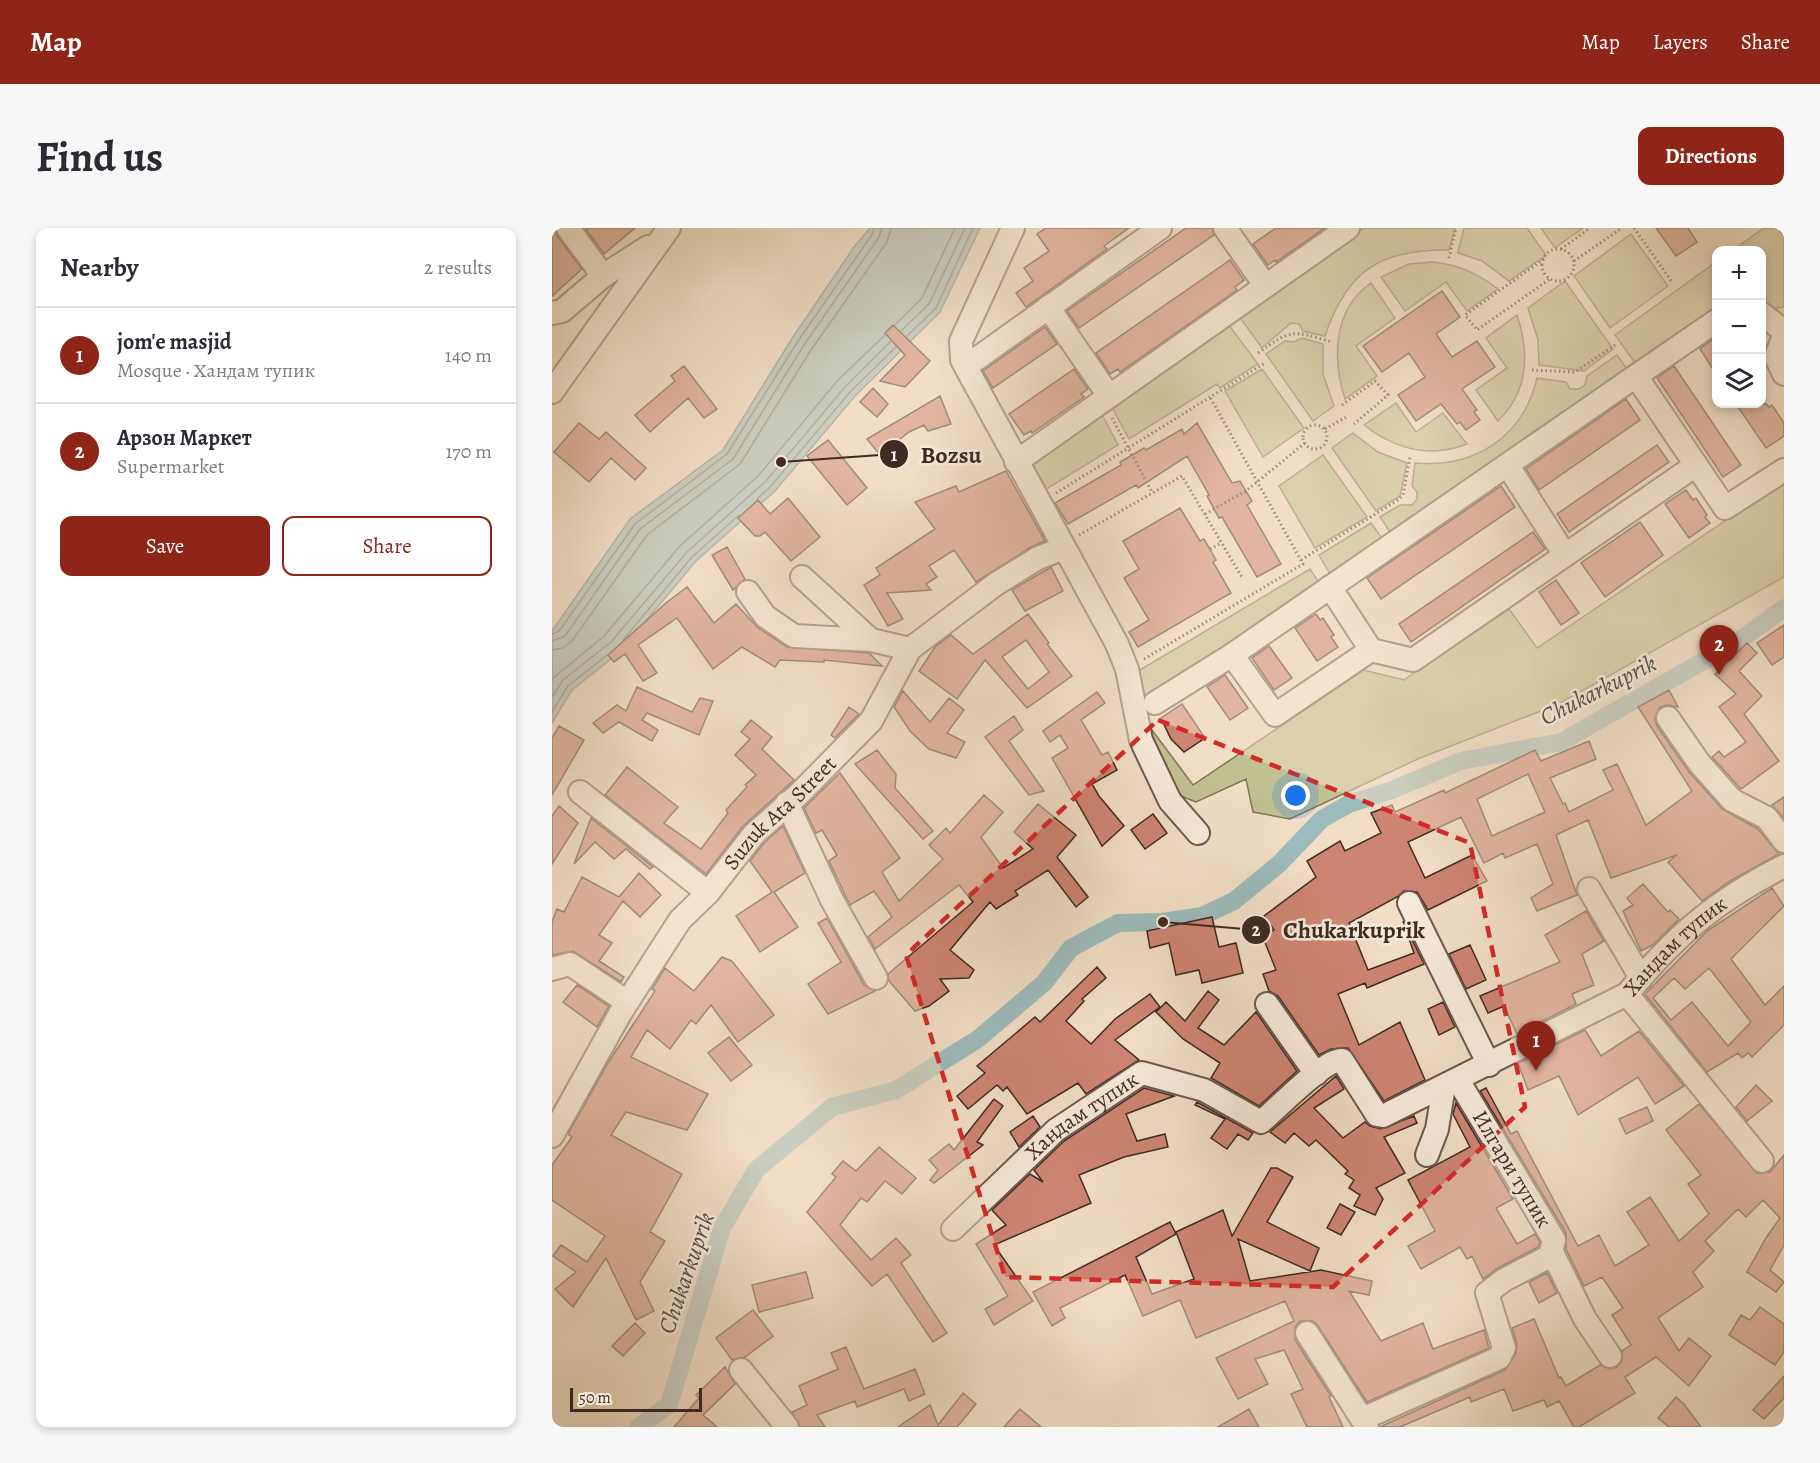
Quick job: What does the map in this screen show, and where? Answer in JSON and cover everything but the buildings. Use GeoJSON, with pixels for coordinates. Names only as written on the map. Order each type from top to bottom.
{"type":"FeatureCollection","features":[{"type":"Feature","properties":{"kind":"street"},"geometry":{"type":"LineString","coordinates":[[568,228],[603,276]]}},
{"type":"Feature","properties":{"kind":"street"},"geometry":{"type":"LineString","coordinates":[[1013,228],[961,341],[962,360],[1117,644],[1127,669],[1141,740],[1170,801],[1198,833]]}},
{"type":"Feature","properties":{"kind":"street"},"geometry":{"type":"LineString","coordinates":[[975,360],[1160,228]]}},
{"type":"Feature","properties":{"kind":"street"},"geometry":{"type":"LineString","coordinates":[[1225,228],[1265,285]]}},
{"type":"Feature","properties":{"kind":"street"},"geometry":{"type":"LineString","coordinates":[[1016,462],[1348,228]]}},
{"type":"Feature","properties":{"kind":"street"},"geometry":{"type":"LineString","coordinates":[[552,313],[562,311],[603,276],[663,232]]}},
{"type":"Feature","properties":{"kind":"street"},"geometry":{"type":"LineString","coordinates":[[552,392],[663,232]]}},
{"type":"Feature","properties":{"kind":"street"},"geometry":{"type":"LineString","coordinates":[[1048,307],[1106,398]]}},
{"type":"Feature","properties":{"kind":"street"},"geometry":{"type":"LineString","coordinates":[[1766,318],[1784,333],[1776,357],[1784,374]]}},
{"type":"Feature","properties":{"kind":"street"},"geometry":{"type":"LineString","coordinates":[[1155,703],[1232,655],[1712,324]]}},
{"type":"Feature","properties":{"kind":"street"},"geometry":{"type":"LineString","coordinates":[[1636,376],[1725,508],[1784,470]]}},
{"type":"Feature","properties":{"kind":"street"},"geometry":{"type":"LineString","coordinates":[[1330,588],[1371,650],[1413,660],[1696,465]]}},
{"type":"Feature","properties":{"kind":"street"},"geometry":{"type":"LineString","coordinates":[[1508,466],[1565,555]]}},
{"type":"Feature","properties":{"kind":"street","name":"Suzuk Ata Street"},"geometry":{"type":"LineString","coordinates":[[552,1136],[627,1002],[680,920],[708,893],[754,834],[797,796],[871,721],[910,649],[996,584],[1038,558],[1063,546]]}},
{"type":"Feature","properties":{"kind":"street"},"geometry":{"type":"LineString","coordinates":[[802,577],[870,640]]}},
{"type":"Feature","properties":{"kind":"street"},"geometry":{"type":"LineString","coordinates":[[748,592],[765,616],[794,636],[870,640],[910,649]]}},
{"type":"Feature","properties":{"kind":"street"},"geometry":{"type":"LineString","coordinates":[[1232,655],[1275,716],[1371,650]]}},
{"type":"Feature","properties":{"kind":"street"},"geometry":{"type":"LineString","coordinates":[[1668,718],[1700,764],[1732,800],[1767,818],[1784,841]]}},
{"type":"Feature","properties":{"kind":"street"},"geometry":{"type":"LineString","coordinates":[[580,792],[708,893]]}},
{"type":"Feature","properties":{"kind":"street"},"geometry":{"type":"LineString","coordinates":[[787,803],[832,900],[876,978]]}},
{"type":"Feature","properties":{"kind":"street","name":"Хандам тупик"},"geometry":{"type":"LineString","coordinates":[[953,1229],[1056,1130],[1142,1073],[1204,1090],[1261,1122],[1316,1074],[1338,1059],[1342,1060],[1378,1117],[1489,1065],[1634,986],[1700,918],[1741,888],[1784,866]]}},
{"type":"Feature","properties":{"kind":"street"},"geometry":{"type":"LineString","coordinates":[[1589,889],[1634,986],[1762,1161]]}},
{"type":"Feature","properties":{"kind":"street"},"geometry":{"type":"LineString","coordinates":[[1409,903],[1489,1065]]}},
{"type":"Feature","properties":{"kind":"street"},"geometry":{"type":"LineString","coordinates":[[552,969],[570,964],[627,1002]]}},
{"type":"Feature","properties":{"kind":"street"},"geometry":{"type":"LineString","coordinates":[[1267,1004],[1316,1074]]}},
{"type":"Feature","properties":{"kind":"street"},"geometry":{"type":"LineString","coordinates":[[1427,1155],[1451,1083]]}},
{"type":"Feature","properties":{"kind":"street","name":"Илгари тупик"},"geometry":{"type":"LineString","coordinates":[[1307,1333],[1364,1423],[1499,1358],[1504,1348],[1487,1293],[1504,1280],[1552,1254],[1554,1240],[1451,1083]]}},
{"type":"Feature","properties":{"kind":"street"},"geometry":{"type":"LineString","coordinates":[[1552,1254],[1585,1319],[1610,1356]]}},
{"type":"Feature","properties":{"kind":"street"},"geometry":{"type":"LineString","coordinates":[[741,1370],[787,1427]]}},
{"type":"Feature","properties":{"kind":"path"},"geometry":{"type":"LineString","coordinates":[[1449,258],[1456,228]]}},
{"type":"Feature","properties":{"kind":"path"},"geometry":{"type":"LineString","coordinates":[[1550,279],[1477,330],[1465,315],[1544,259],[1550,251],[1561,249],[1590,228]]}},
{"type":"Feature","properties":{"kind":"path"},"geometry":{"type":"LineString","coordinates":[[1574,261],[1622,228]]}},
{"type":"Feature","properties":{"kind":"path"},"geometry":{"type":"LineString","coordinates":[[1634,228],[1672,282]]}},
{"type":"Feature","properties":{"kind":"path"},"geometry":{"type":"LineString","coordinates":[[1544,259],[1543,269],[1550,279],[1558,281],[1568,278],[1574,269],[1574,261],[1570,254],[1561,249]]}},
{"type":"Feature","properties":{"kind":"path"},"geometry":{"type":"LineString","coordinates":[[1258,353],[1289,333],[1300,332],[1332,342]]}},
{"type":"Feature","properties":{"kind":"path"},"geometry":{"type":"LineString","coordinates":[[1532,370],[1575,372],[1615,345]]}},
{"type":"Feature","properties":{"kind":"path"},"geometry":{"type":"LineString","coordinates":[[1039,503],[1265,363]]}},
{"type":"Feature","properties":{"kind":"path"},"geometry":{"type":"LineString","coordinates":[[1342,405],[1375,381],[1388,395],[1354,424]]}},
{"type":"Feature","properties":{"kind":"path"},"geometry":{"type":"LineString","coordinates":[[1127,669],[1304,564],[1210,397]]}},
{"type":"Feature","properties":{"kind":"path"},"geometry":{"type":"LineString","coordinates":[[1106,398],[1152,492]]}},
{"type":"Feature","properties":{"kind":"path"},"geometry":{"type":"LineString","coordinates":[[1325,429],[1348,416]]}},
{"type":"Feature","properties":{"kind":"path"},"geometry":{"type":"LineString","coordinates":[[1317,424],[1325,429],[1327,440],[1322,447],[1314,449],[1305,443],[1303,435],[1309,426],[1317,424]]}},
{"type":"Feature","properties":{"kind":"path"},"geometry":{"type":"LineString","coordinates":[[1205,514],[1246,491],[1305,443]]}},
{"type":"Feature","properties":{"kind":"path"},"geometry":{"type":"LineString","coordinates":[[1301,560],[1398,500],[1402,495],[1410,457]]}},
{"type":"Feature","properties":{"kind":"path"},"geometry":{"type":"LineString","coordinates":[[1063,546],[1182,476],[1243,579]]}},
{"type":"Feature","properties":{"kind":"path"},"geometry":{"type":"LineString","coordinates":[[1210,549],[1222,543]]}},
{"type":"Feature","properties":{"kind":"highlighted area"},"geometry":{"type":"Polygon","coordinates":[[[1158,720],[1470,843],[1525,1107],[1333,1287],[1005,1277],[906,955],[1158,720]]]}},
{"type":"Feature","properties":{"kind":"green space"},"geometry":{"type":"Polygon","coordinates":[[[1364,228],[1455,228],[1449,250],[1404,254],[1386,259],[1370,268],[1344,295],[1325,336],[1303,331],[1299,324],[1291,323],[1262,348],[1238,315],[1364,228]]]}},
{"type":"Feature","properties":{"kind":"green space"},"geometry":{"type":"Polygon","coordinates":[[[1464,228],[1527,228],[1546,255],[1509,281],[1482,261],[1458,253],[1464,228]]]}},
{"type":"Feature","properties":{"kind":"green space"},"geometry":{"type":"Polygon","coordinates":[[[1541,228],[1583,228],[1555,248],[1541,228]]]}},
{"type":"Feature","properties":{"kind":"green space"},"geometry":{"type":"Polygon","coordinates":[[[1764,228],[1778,228],[1784,236],[1784,307],[1766,308],[1766,246],[1739,246],[1764,228]]]}},
{"type":"Feature","properties":{"kind":"green space"},"geometry":{"type":"Polygon","coordinates":[[[1631,234],[1668,286],[1610,328],[1574,276],[1631,234]]]}},
{"type":"Feature","properties":{"kind":"green space"},"geometry":{"type":"Polygon","coordinates":[[[1433,262],[1467,271],[1483,278],[1498,289],[1467,311],[1446,282],[1405,311],[1381,277],[1409,264],[1433,262]]]}},
{"type":"Feature","properties":{"kind":"green space"},"geometry":{"type":"Polygon","coordinates":[[[1712,265],[1712,316],[1638,367],[1615,335],[1712,265]]]}},
{"type":"Feature","properties":{"kind":"green space"},"geometry":{"type":"Polygon","coordinates":[[[1565,281],[1613,349],[1584,371],[1539,365],[1538,340],[1528,308],[1565,281]]]}},
{"type":"Feature","properties":{"kind":"green space"},"geometry":{"type":"Polygon","coordinates":[[[1371,283],[1395,318],[1356,346],[1377,376],[1345,399],[1338,368],[1339,336],[1349,306],[1371,283]]]}},
{"type":"Feature","properties":{"kind":"green space"},"geometry":{"type":"Polygon","coordinates":[[[1517,315],[1524,344],[1524,371],[1516,397],[1498,421],[1476,390],[1507,368],[1486,338],[1517,315]]]}},
{"type":"Feature","properties":{"kind":"green space"},"geometry":{"type":"Polygon","coordinates":[[[1228,324],[1258,364],[1220,388],[1217,384],[1129,439],[1109,402],[1228,324]]]}},
{"type":"Feature","properties":{"kind":"green space"},"geometry":{"type":"Polygon","coordinates":[[[1302,338],[1323,344],[1323,374],[1334,406],[1313,421],[1266,354],[1285,341],[1294,342],[1302,338]]]}},
{"type":"Feature","properties":{"kind":"green space"},"geometry":{"type":"Polygon","coordinates":[[[1617,355],[1630,373],[1392,535],[1380,517],[1400,505],[1412,505],[1417,499],[1417,492],[1412,486],[1415,463],[1457,460],[1493,445],[1508,433],[1520,417],[1530,399],[1537,378],[1566,382],[1570,389],[1579,389],[1585,385],[1587,376],[1617,355]]]}},
{"type":"Feature","properties":{"kind":"green space"},"geometry":{"type":"Polygon","coordinates":[[[1262,369],[1304,428],[1263,457],[1225,391],[1262,369]]]}},
{"type":"Feature","properties":{"kind":"green space"},"geometry":{"type":"Polygon","coordinates":[[[1396,403],[1416,432],[1443,413],[1467,444],[1439,451],[1413,449],[1400,446],[1364,425],[1396,403]]]}},
{"type":"Feature","properties":{"kind":"green space"},"geometry":{"type":"Polygon","coordinates":[[[1099,409],[1118,445],[1045,490],[1030,459],[1099,409]]]}},
{"type":"Feature","properties":{"kind":"green space"},"geometry":{"type":"Polygon","coordinates":[[[1353,433],[1378,452],[1407,463],[1400,496],[1376,511],[1332,448],[1353,433]]]}},
{"type":"Feature","properties":{"kind":"green space"},"geometry":{"type":"Polygon","coordinates":[[[1323,455],[1367,517],[1315,548],[1279,486],[1323,455]]]}},
{"type":"Feature","properties":{"kind":"green space"},"geometry":{"type":"Polygon","coordinates":[[[1784,481],[1784,577],[1559,704],[1420,758],[1290,819],[1253,812],[1246,779],[1196,802],[1173,793],[1143,734],[1152,730],[1193,785],[1364,670],[1404,680],[1507,606],[1537,648],[1784,481]]]}},
{"type":"Feature","properties":{"kind":"green space"},"geometry":{"type":"Polygon","coordinates":[[[1371,523],[1384,541],[1331,576],[1319,555],[1371,523]]]}},
{"type":"Feature","properties":{"kind":"green space"},"geometry":{"type":"Polygon","coordinates":[[[1310,569],[1320,584],[1149,701],[1133,674],[1310,569]]]}},
{"type":"Feature","properties":{"kind":"water"},"geometry":{"type":"Polygon","coordinates":[[[870,228],[980,228],[940,312],[855,396],[775,491],[696,561],[620,652],[572,690],[552,723],[552,631],[630,519],[723,450],[793,337],[854,247],[870,228]]]}},
{"type":"Feature","properties":{"kind":"waterway","name":"Chukarkuprik"},"geometry":{"type":"LineString","coordinates":[[638,1427],[669,1405],[722,1228],[756,1170],[832,1107],[896,1090],[978,1039],[1044,983],[1071,948],[1118,923],[1163,922],[1202,916],[1234,901],[1279,864],[1322,819],[1349,804],[1392,790],[1461,761],[1561,742],[1737,642],[1784,608]]}},
{"type":"Feature","properties":{"kind":"place","name":"Bozsu"},"geometry":{"type":"Point","coordinates":[781,462]}},
{"type":"Feature","properties":{"kind":"place","name":"Арзон Маркет"},"geometry":{"type":"Point","coordinates":[1719,675]}},
{"type":"Feature","properties":{"kind":"place","name":"Chukarkuprik"},"geometry":{"type":"Point","coordinates":[1163,922]}},
{"type":"Feature","properties":{"kind":"place","name":"jom'e masjid"},"geometry":{"type":"Point","coordinates":[1536,1071]}}]}
